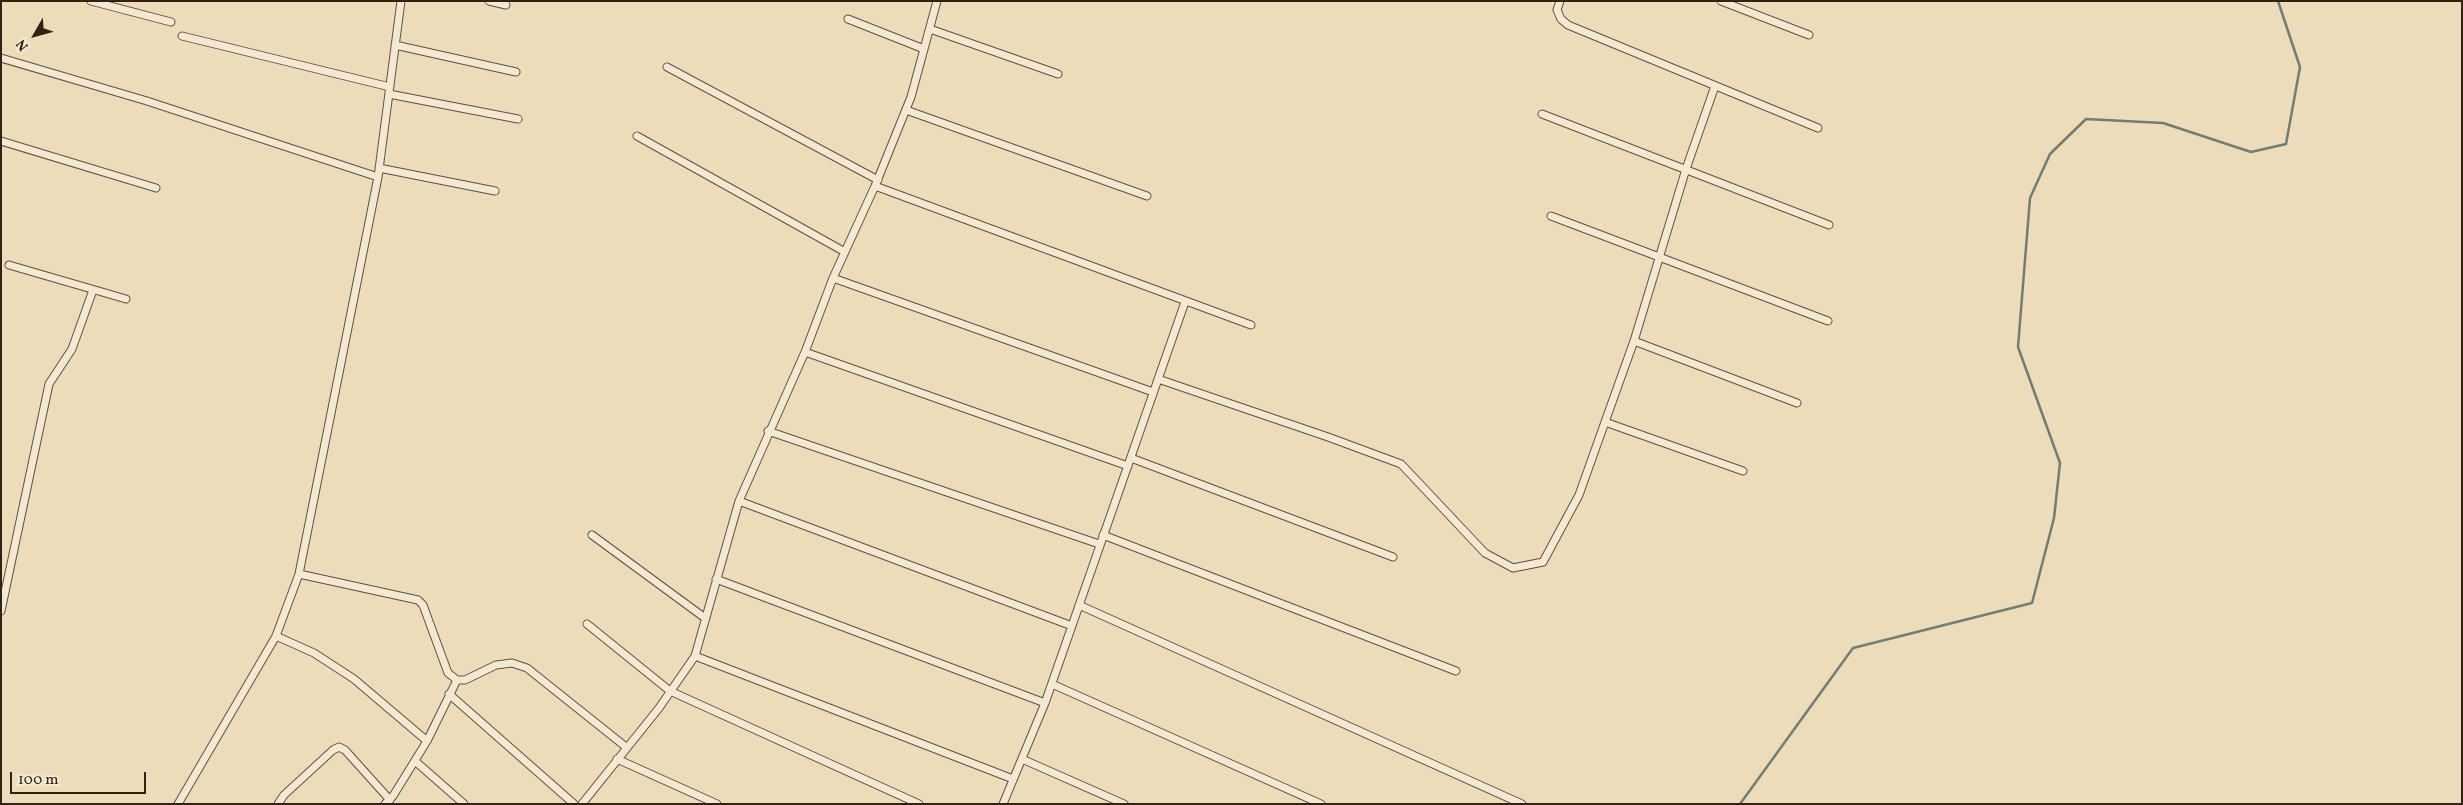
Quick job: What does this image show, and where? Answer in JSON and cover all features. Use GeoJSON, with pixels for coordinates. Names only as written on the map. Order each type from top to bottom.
{"type":"FeatureCollection","features":[{"type":"Feature","properties":{"kind":"street"},"geometry":{"type":"LineString","coordinates":[[91,1],[171,22]]}},
{"type":"Feature","properties":{"kind":"street"},"geometry":{"type":"LineString","coordinates":[[178,804],[276,636],[299,574],[378,177],[401,1]]}},
{"type":"Feature","properties":{"kind":"street"},"geometry":{"type":"LineString","coordinates":[[489,1],[506,5]]}},
{"type":"Feature","properties":{"kind":"street"},"geometry":{"type":"LineString","coordinates":[[582,804],[695,656],[739,500],[906,110],[937,1]]}},
{"type":"Feature","properties":{"kind":"street"},"geometry":{"type":"LineString","coordinates":[[1560,1],[1557,10],[1561,19],[1568,25],[1818,128]]}},
{"type":"Feature","properties":{"kind":"street"},"geometry":{"type":"LineString","coordinates":[[1722,1],[1809,35]]}},
{"type":"Feature","properties":{"kind":"street"},"geometry":{"type":"LineString","coordinates":[[848,19],[924,50]]}},
{"type":"Feature","properties":{"kind":"street"},"geometry":{"type":"LineString","coordinates":[[930,29],[1058,74]]}},
{"type":"Feature","properties":{"kind":"street"},"geometry":{"type":"LineString","coordinates":[[182,36],[389,90],[518,120]]}},
{"type":"Feature","properties":{"kind":"street"},"geometry":{"type":"LineString","coordinates":[[395,45],[516,72]]}},
{"type":"Feature","properties":{"kind":"street"},"geometry":{"type":"LineString","coordinates":[[1,58],[147,101],[378,177]]}},
{"type":"Feature","properties":{"kind":"street"},"geometry":{"type":"LineString","coordinates":[[667,67],[876,183],[1185,302],[1251,325]]}},
{"type":"Feature","properties":{"kind":"street"},"geometry":{"type":"LineString","coordinates":[[1158,379],[1328,436],[1401,464],[1485,553],[1513,568],[1543,562],[1579,495],[1634,341],[1686,169],[1715,86]]}},
{"type":"Feature","properties":{"kind":"street"},"geometry":{"type":"LineString","coordinates":[[906,110],[1147,196]]}},
{"type":"Feature","properties":{"kind":"street"},"geometry":{"type":"LineString","coordinates":[[1542,114],[1829,225]]}},
{"type":"Feature","properties":{"kind":"street"},"geometry":{"type":"LineString","coordinates":[[637,136],[845,252]]}},
{"type":"Feature","properties":{"kind":"street"},"geometry":{"type":"LineString","coordinates":[[1,141],[156,188]]}},
{"type":"Feature","properties":{"kind":"street"},"geometry":{"type":"LineString","coordinates":[[379,168],[495,191]]}},
{"type":"Feature","properties":{"kind":"street"},"geometry":{"type":"LineString","coordinates":[[1551,216],[1828,321]]}},
{"type":"Feature","properties":{"kind":"street"},"geometry":{"type":"LineString","coordinates":[[9,265],[126,299]]}},
{"type":"Feature","properties":{"kind":"street"},"geometry":{"type":"LineString","coordinates":[[833,278],[1153,392]]}},
{"type":"Feature","properties":{"kind":"street"},"geometry":{"type":"LineString","coordinates":[[1,611],[46,395],[52,377],[72,349],[94,290]]}},
{"type":"Feature","properties":{"kind":"street"},"geometry":{"type":"LineString","coordinates":[[1003,804],[1052,684],[1185,302]]}},
{"type":"Feature","properties":{"kind":"street"},"geometry":{"type":"LineString","coordinates":[[1634,341],[1797,403]]}},
{"type":"Feature","properties":{"kind":"street"},"geometry":{"type":"LineString","coordinates":[[804,352],[1129,462],[1394,557]]}},
{"type":"Feature","properties":{"kind":"street"},"geometry":{"type":"LineString","coordinates":[[1605,422],[1743,471]]}},
{"type":"Feature","properties":{"kind":"street"},"geometry":{"type":"LineString","coordinates":[[768,431],[1100,544]]}},
{"type":"Feature","properties":{"kind":"street"},"geometry":{"type":"LineString","coordinates":[[739,500],[1072,626]]}},
{"type":"Feature","properties":{"kind":"street"},"geometry":{"type":"LineString","coordinates":[[1103,534],[1456,671]]}},
{"type":"Feature","properties":{"kind":"street"},"geometry":{"type":"LineString","coordinates":[[592,535],[706,618]]}},
{"type":"Feature","properties":{"kind":"street"},"geometry":{"type":"LineString","coordinates":[[299,574],[418,600],[423,605],[448,673],[457,680],[465,680],[496,665],[512,663],[527,668],[626,747]]}},
{"type":"Feature","properties":{"kind":"street"},"geometry":{"type":"LineString","coordinates":[[716,579],[1045,703]]}},
{"type":"Feature","properties":{"kind":"street"},"geometry":{"type":"LineString","coordinates":[[1079,605],[1522,804]]}},
{"type":"Feature","properties":{"kind":"street"},"geometry":{"type":"LineString","coordinates":[[587,624],[670,691],[919,804]]}},
{"type":"Feature","properties":{"kind":"street"},"geometry":{"type":"LineString","coordinates":[[276,636],[314,653],[354,679],[427,741]]}},
{"type":"Feature","properties":{"kind":"street"},"geometry":{"type":"LineString","coordinates":[[695,656],[1013,779]]}},
{"type":"Feature","properties":{"kind":"street"},"geometry":{"type":"LineString","coordinates":[[278,804],[298,782],[333,750],[339,747],[345,750],[388,802],[427,741],[457,680]]}},
{"type":"Feature","properties":{"kind":"street"},"geometry":{"type":"LineString","coordinates":[[1052,684],[1321,804]]}},
{"type":"Feature","properties":{"kind":"street"},"geometry":{"type":"LineString","coordinates":[[450,694],[574,804]]}},
{"type":"Feature","properties":{"kind":"street"},"geometry":{"type":"LineString","coordinates":[[617,759],[717,804]]}},
{"type":"Feature","properties":{"kind":"street"},"geometry":{"type":"LineString","coordinates":[[1022,759],[1124,804]]}},
{"type":"Feature","properties":{"kind":"street"},"geometry":{"type":"LineString","coordinates":[[415,760],[464,804]]}},
{"type":"Feature","properties":{"kind":"waterway"},"geometry":{"type":"LineString","coordinates":[[1740,804],[1853,648],[2032,603],[2054,518],[2060,463],[2018,347],[2030,198],[2050,154],[2086,119],[2163,123],[2251,152],[2286,144],[2300,67],[2278,1]]}}]}
